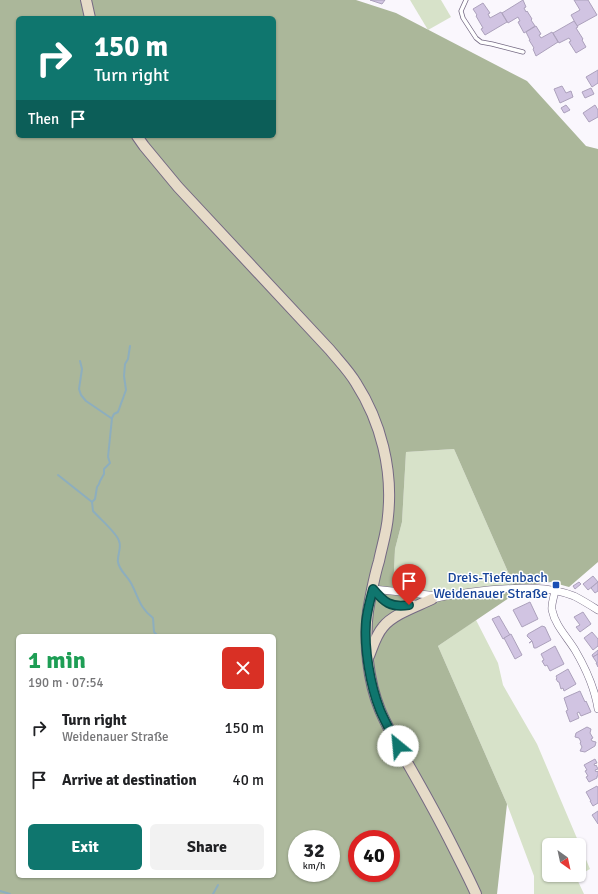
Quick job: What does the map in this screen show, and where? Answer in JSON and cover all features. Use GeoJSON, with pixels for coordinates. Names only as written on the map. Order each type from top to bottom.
{"type":"FeatureCollection","features":[{"type":"Feature","properties":{"kind":"street"},"geometry":{"type":"LineString","coordinates":[[87,1],[90,16]]}},
{"type":"Feature","properties":{"kind":"street"},"geometry":{"type":"LineString","coordinates":[[138,138],[178,187],[330,350],[356,382],[376,422],[381,436],[388,467],[389,490],[388,517],[366,622],[366,636],[372,686],[380,710],[390,732],[452,844],[476,894]]}},
{"type":"Feature","properties":{"kind":"street"},"geometry":{"type":"LineString","coordinates":[[373,589],[382,600],[396,606],[401,606],[417,604],[437,598],[515,588],[533,588],[555,591],[574,596],[598,610]]}},
{"type":"Feature","properties":{"kind":"street"},"geometry":{"type":"LineString","coordinates":[[373,589],[437,598]]}},
{"type":"Feature","properties":{"kind":"street"},"geometry":{"type":"LineString","coordinates":[[555,591],[552,608],[556,622],[582,663],[588,676],[598,709]]}},
{"type":"Feature","properties":{"kind":"street"},"geometry":{"type":"LineString","coordinates":[[368,657],[378,633],[388,621],[437,598]]}},
{"type":"Feature","properties":{"kind":"lane"},"geometry":{"type":"LineString","coordinates":[[466,0],[461,11],[463,18],[476,38],[481,42],[523,52]]}},
{"type":"Feature","properties":{"kind":"green space"},"geometry":{"type":"Polygon","coordinates":[[[0,0],[356,0],[396,13],[527,81],[586,146],[598,149],[598,562],[569,587],[551,582],[528,585],[438,646],[507,804],[497,894],[0,894],[0,0]],[[454,449],[406,452],[402,522],[395,549],[393,591],[442,596],[515,588],[454,449]]]}},
{"type":"Feature","properties":{"kind":"green space"},"geometry":{"type":"Polygon","coordinates":[[[410,0],[441,0],[451,17],[428,30],[410,0]]]}},
{"type":"Feature","properties":{"kind":"green space"},"geometry":{"type":"Polygon","coordinates":[[[454,449],[515,588],[442,596],[393,591],[395,549],[402,522],[406,452],[454,449]]]}},
{"type":"Feature","properties":{"kind":"green space"},"geometry":{"type":"Polygon","coordinates":[[[476,620],[498,663],[503,685],[537,744],[577,838],[542,838],[542,882],[578,882],[584,894],[534,894],[534,876],[507,804],[438,646],[476,620]]]}},
{"type":"Feature","properties":{"kind":"green space"},"geometry":{"type":"Polygon","coordinates":[[[586,860],[590,869],[586,871],[586,860]]]}},
{"type":"Feature","properties":{"kind":"building"},"geometry":{"type":"Polygon","coordinates":[[[370,0],[385,0],[382,4],[370,0]]]}},
{"type":"Feature","properties":{"kind":"building"},"geometry":{"type":"Polygon","coordinates":[[[523,0],[526,7],[524,8],[535,26],[524,33],[518,22],[520,21],[518,17],[508,23],[502,13],[523,0]]]}},
{"type":"Feature","properties":{"kind":"building"},"geometry":{"type":"Polygon","coordinates":[[[574,0],[588,0],[597,15],[577,26],[571,15],[580,10],[574,0]]]}},
{"type":"Feature","properties":{"kind":"building"},"geometry":{"type":"Polygon","coordinates":[[[483,3],[490,13],[488,14],[490,18],[501,12],[507,22],[485,35],[473,9],[483,3]]]}},
{"type":"Feature","properties":{"kind":"building"},"geometry":{"type":"Polygon","coordinates":[[[574,21],[586,47],[576,53],[569,42],[571,41],[569,38],[559,43],[553,33],[574,21]]]}},
{"type":"Feature","properties":{"kind":"building"},"geometry":{"type":"Polygon","coordinates":[[[536,26],[541,34],[539,35],[541,38],[552,32],[558,42],[536,56],[533,49],[534,48],[526,32],[536,26]]]}},
{"type":"Feature","properties":{"kind":"building"},"geometry":{"type":"Polygon","coordinates":[[[598,70],[598,83],[592,87],[586,77],[598,70]]]}},
{"type":"Feature","properties":{"kind":"building"},"geometry":{"type":"Polygon","coordinates":[[[562,86],[566,93],[571,91],[573,97],[560,103],[554,89],[562,86]]]}},
{"type":"Feature","properties":{"kind":"building"},"geometry":{"type":"Polygon","coordinates":[[[591,88],[594,94],[585,98],[582,92],[591,88]]]}},
{"type":"Feature","properties":{"kind":"building"},"geometry":{"type":"Polygon","coordinates":[[[566,105],[570,110],[564,113],[561,108],[566,105]]]}},
{"type":"Feature","properties":{"kind":"building"},"geometry":{"type":"Polygon","coordinates":[[[595,105],[598,110],[598,117],[589,122],[583,113],[595,105]]]}},
{"type":"Feature","properties":{"kind":"building"},"geometry":{"type":"Polygon","coordinates":[[[593,576],[598,582],[588,590],[583,584],[593,576]]]}},
{"type":"Feature","properties":{"kind":"building"},"geometry":{"type":"Polygon","coordinates":[[[579,582],[581,584],[575,589],[573,586],[579,582]]]}},
{"type":"Feature","properties":{"kind":"building"},"geometry":{"type":"Polygon","coordinates":[[[598,582],[598,591],[595,593],[591,588],[598,582]]]}},
{"type":"Feature","properties":{"kind":"building"},"geometry":{"type":"Polygon","coordinates":[[[530,602],[538,619],[522,627],[513,610],[530,602]]]}},
{"type":"Feature","properties":{"kind":"building"},"geometry":{"type":"Polygon","coordinates":[[[583,612],[591,624],[580,632],[576,627],[580,625],[574,617],[583,612]]]}},
{"type":"Feature","properties":{"kind":"building"},"geometry":{"type":"Polygon","coordinates":[[[499,616],[510,635],[503,639],[492,619],[499,616]]]}},
{"type":"Feature","properties":{"kind":"building"},"geometry":{"type":"Polygon","coordinates":[[[542,626],[545,627],[551,640],[536,648],[534,648],[532,641],[527,636],[528,634],[542,626]]]}},
{"type":"Feature","properties":{"kind":"building"},"geometry":{"type":"Polygon","coordinates":[[[592,632],[598,639],[598,646],[593,650],[584,638],[592,632]]]}},
{"type":"Feature","properties":{"kind":"building"},"geometry":{"type":"Polygon","coordinates":[[[511,634],[522,655],[515,659],[504,638],[511,634]]]}},
{"type":"Feature","properties":{"kind":"building"},"geometry":{"type":"Polygon","coordinates":[[[555,646],[564,664],[550,671],[547,665],[545,666],[542,661],[544,660],[541,654],[555,646]]]}},
{"type":"Feature","properties":{"kind":"building"},"geometry":{"type":"Polygon","coordinates":[[[598,650],[598,654],[593,657],[592,655],[598,650]]]}},
{"type":"Feature","properties":{"kind":"building"},"geometry":{"type":"Polygon","coordinates":[[[598,654],[598,667],[593,657],[598,654]]]}},
{"type":"Feature","properties":{"kind":"building"},"geometry":{"type":"Polygon","coordinates":[[[568,669],[576,684],[564,691],[563,688],[561,689],[556,676],[568,669]]]}},
{"type":"Feature","properties":{"kind":"building"},"geometry":{"type":"Polygon","coordinates":[[[580,691],[591,712],[581,716],[579,712],[577,713],[579,718],[570,722],[566,711],[568,710],[564,698],[580,691]]]}},
{"type":"Feature","properties":{"kind":"building"},"geometry":{"type":"Polygon","coordinates":[[[587,727],[591,729],[590,733],[593,738],[591,739],[592,741],[596,742],[595,746],[585,752],[580,751],[582,747],[581,742],[579,738],[575,737],[576,733],[587,727]]]}},
{"type":"Feature","properties":{"kind":"building"},"geometry":{"type":"Polygon","coordinates":[[[595,759],[597,763],[594,764],[598,769],[595,770],[598,772],[598,776],[589,782],[585,771],[587,770],[584,765],[595,759]]]}},
{"type":"Feature","properties":{"kind":"building"},"geometry":{"type":"Polygon","coordinates":[[[597,786],[598,803],[593,806],[586,792],[597,786]]]}},
{"type":"Feature","properties":{"kind":"building"},"geometry":{"type":"Polygon","coordinates":[[[598,811],[598,824],[592,815],[598,811]]]}},
{"type":"Feature","properties":{"kind":"waterway"},"geometry":{"type":"LineString","coordinates":[[92,502],[95,499],[97,487],[104,474],[104,469],[110,463],[108,457],[112,418],[114,414],[118,412],[126,390],[124,376],[125,364],[128,359],[130,346]]}},
{"type":"Feature","properties":{"kind":"waterway"},"geometry":{"type":"LineString","coordinates":[[80,361],[82,369],[79,389],[81,395],[86,401],[111,418]]}},
{"type":"Feature","properties":{"kind":"waterway"},"geometry":{"type":"LineString","coordinates":[[58,475],[92,502],[93,511],[118,538],[120,544],[118,559],[119,565],[131,583],[142,606],[153,618],[154,632],[156,634]]}},
{"type":"Feature","properties":{"kind":"waterway"},"geometry":{"type":"LineString","coordinates":[[213,894],[218,885]]}},
{"type":"Feature","properties":{"kind":"waterway"},"geometry":{"type":"LineString","coordinates":[[0,891],[10,894]]}},
{"type":"Feature","properties":{"kind":"place","name":"Dreis-Tiefenbach Weidenauer Straße"},"geometry":{"type":"Point","coordinates":[556,585]}},
{"type":"Feature","properties":{"kind":"route"},"geometry":{"type":"LineString","coordinates":[[398,746],[380,710],[372,686],[366,636],[366,622],[373,589],[382,600],[386,602],[396,606],[409,605]]}}]}
